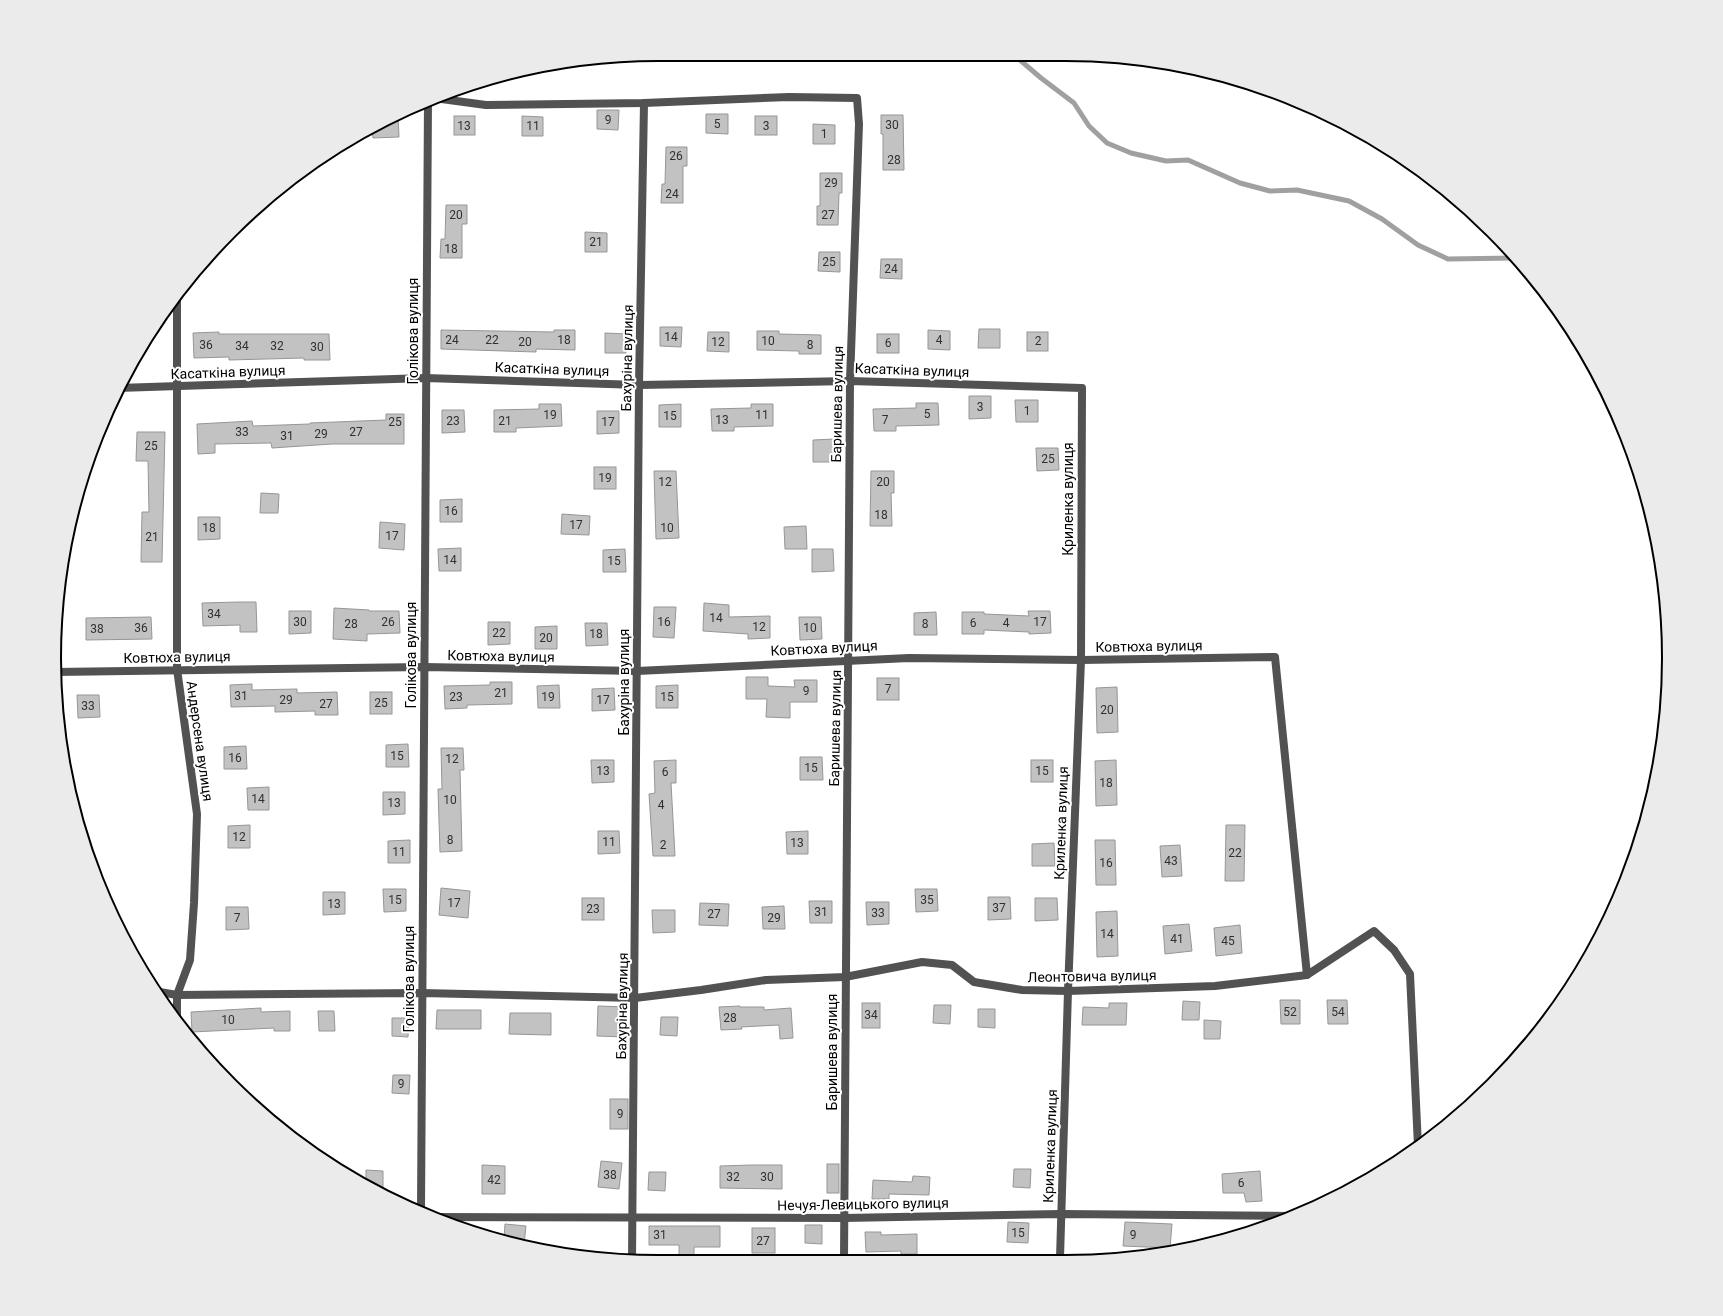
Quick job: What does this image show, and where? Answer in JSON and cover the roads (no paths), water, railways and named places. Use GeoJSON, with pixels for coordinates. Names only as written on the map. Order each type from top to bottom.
{"type":"FeatureCollection","features":[{"type":"Feature","properties":{"kind":"street","name":"Баришева вулиця"},"geometry":{"type":"LineString","coordinates":[[644,103],[789,97],[857,98],[859,124],[850,381],[844,1255]]}},
{"type":"Feature","properties":{"kind":"street"},"geometry":{"type":"LineString","coordinates":[[447,100],[486,105],[644,103]]}},
{"type":"Feature","properties":{"kind":"street","name":"Бахуріна вулиця"},"geometry":{"type":"LineString","coordinates":[[632,1254],[639,385],[644,103]]}},
{"type":"Feature","properties":{"kind":"street","name":"Голікова вулиця"},"geometry":{"type":"LineString","coordinates":[[421,1206],[428,107]]}},
{"type":"Feature","properties":{"kind":"street","name":"Андерсена вулиця"},"geometry":{"type":"LineString","coordinates":[[177,305],[176,669],[197,814],[194,903],[190,960],[177,995],[177,1011]]}},
{"type":"Feature","properties":{"kind":"street","name":"Касаткіна вулиця"},"geometry":{"type":"LineString","coordinates":[[126,388],[426,378],[639,385],[850,381],[1082,388]]}},
{"type":"Feature","properties":{"kind":"street","name":"Криленка вулиця"},"geometry":{"type":"LineString","coordinates":[[1060,1255],[1060,1214],[1081,660],[1082,388]]}},
{"type":"Feature","properties":{"kind":"street","name":"Ковтюха вулиця"},"geometry":{"type":"LineString","coordinates":[[61,672],[176,669],[424,667],[637,671],[909,658],[1081,660],[1275,657],[1306,975]]}},
{"type":"Feature","properties":{"kind":"street"},"geometry":{"type":"LineString","coordinates":[[1306,975],[1374,932],[1394,950],[1410,974],[1418,1139]]}},
{"type":"Feature","properties":{"kind":"street","name":"Леонтовича вулиця"},"geometry":{"type":"LineString","coordinates":[[164,993],[177,995],[422,992],[635,998],[766,980],[845,977],[922,962],[952,965],[974,982],[1022,990],[1068,991],[1215,986],[1306,975]]}},
{"type":"Feature","properties":{"kind":"street","name":"Нечуя-Левицького вулиця"},"geometry":{"type":"LineString","coordinates":[[450,1217],[844,1218],[1060,1214],[1277,1216]]}},
{"type":"Feature","properties":{"kind":"waterway"},"geometry":{"type":"LineString","coordinates":[[1021,61],[1074,103],[1089,126],[1107,143],[1131,153],[1166,161],[1188,160],[1240,183],[1270,191],[1297,190],[1349,201],[1382,219],[1418,245],[1448,259],[1508,258]]}}]}
